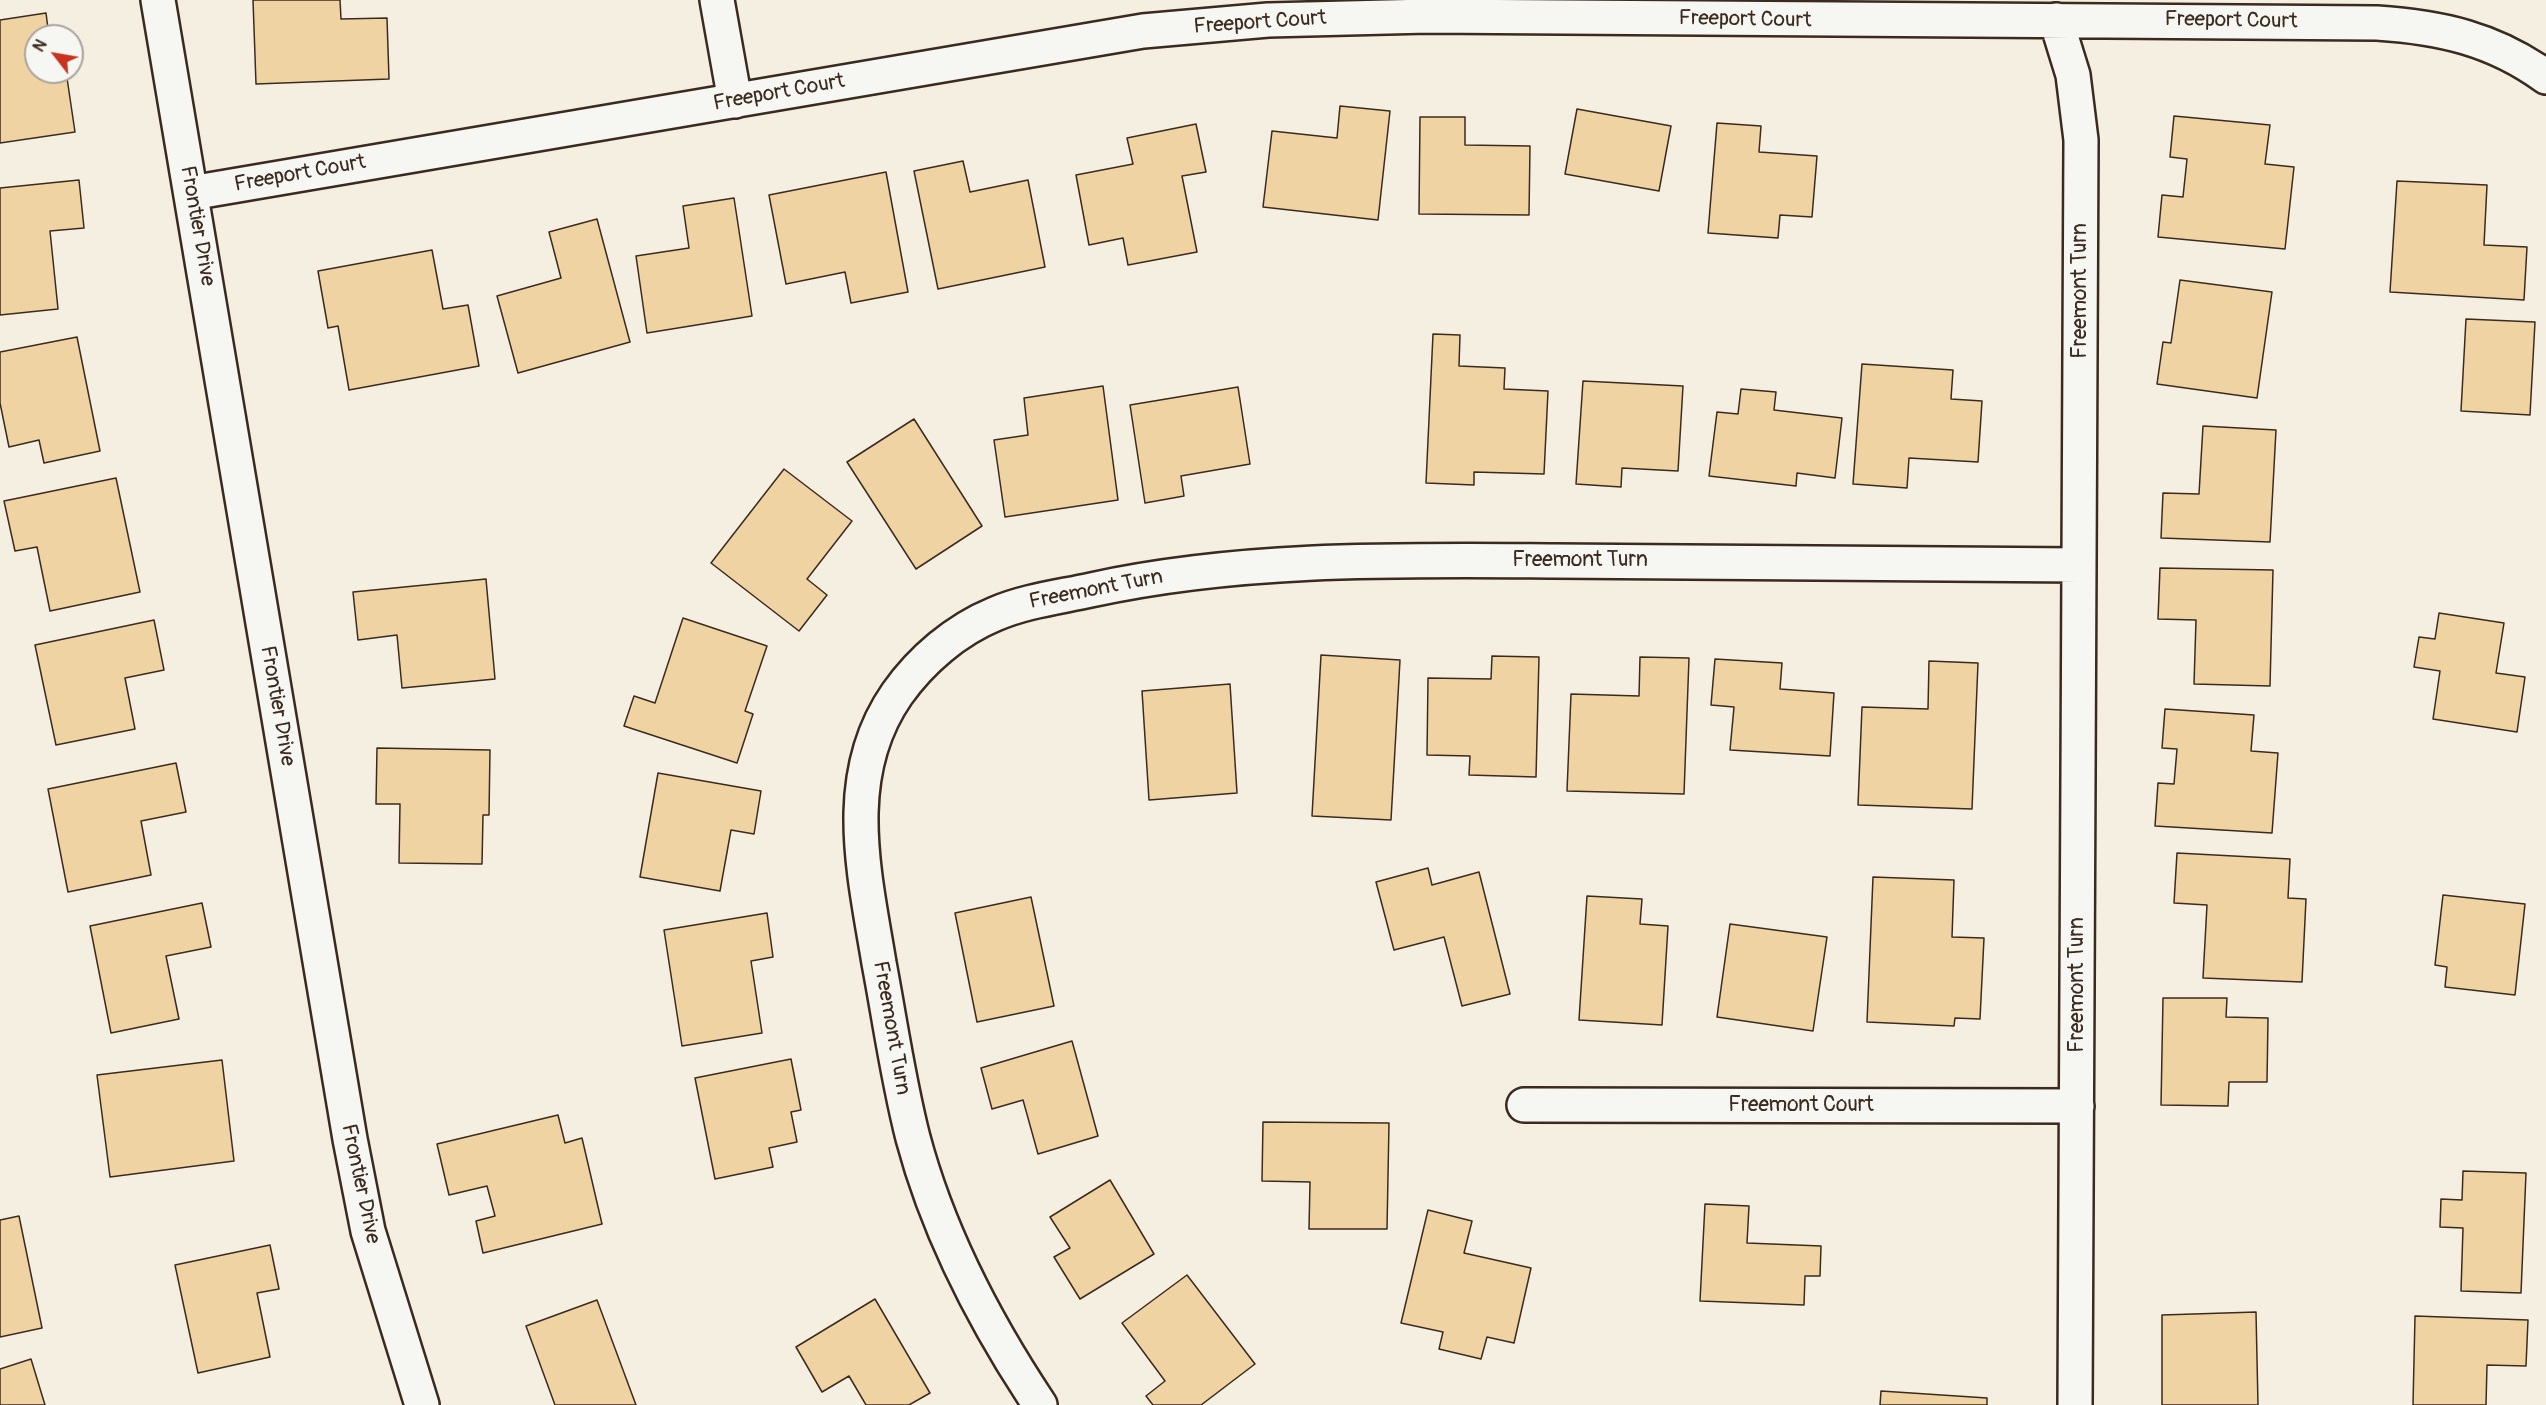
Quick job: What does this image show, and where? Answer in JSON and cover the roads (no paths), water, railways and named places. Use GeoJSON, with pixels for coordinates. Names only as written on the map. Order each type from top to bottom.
{"type":"FeatureCollection","features":[{"type":"Feature","properties":{"kind":"street","name":"Frontier Drive"},"geometry":{"type":"LineString","coordinates":[[158,0],[350,1139],[368,1231],[422,1405]]}},
{"type":"Feature","properties":{"kind":"street"},"geometry":{"type":"LineString","coordinates":[[717,0],[735,100]]}},
{"type":"Feature","properties":{"kind":"street","name":"Freeport Court"},"geometry":{"type":"LineString","coordinates":[[191,193],[1143,31],[1268,20],[1509,16],[1831,21],[2056,20],[2378,23],[2421,26],[2468,36],[2523,60],[2546,77]]}},
{"type":"Feature","properties":{"kind":"street","name":"Freemont Turn"},"geometry":{"type":"LineString","coordinates":[[2056,20],[2073,75],[2081,140],[2075,1405]]}},
{"type":"Feature","properties":{"kind":"street","name":"Freemont Turn"},"geometry":{"type":"LineString","coordinates":[[1040,1405],[978,1299],[924,1172],[902,1091],[863,867],[861,800],[870,748],[882,719],[897,694],[938,649],[963,630],[993,614],[1018,605],[1133,581],[1250,568],[1433,560],[2079,565]]}},
{"type":"Feature","properties":{"kind":"street","name":"Freemont Court"},"geometry":{"type":"LineString","coordinates":[[1524,1105],[2077,1107]]}}]}
